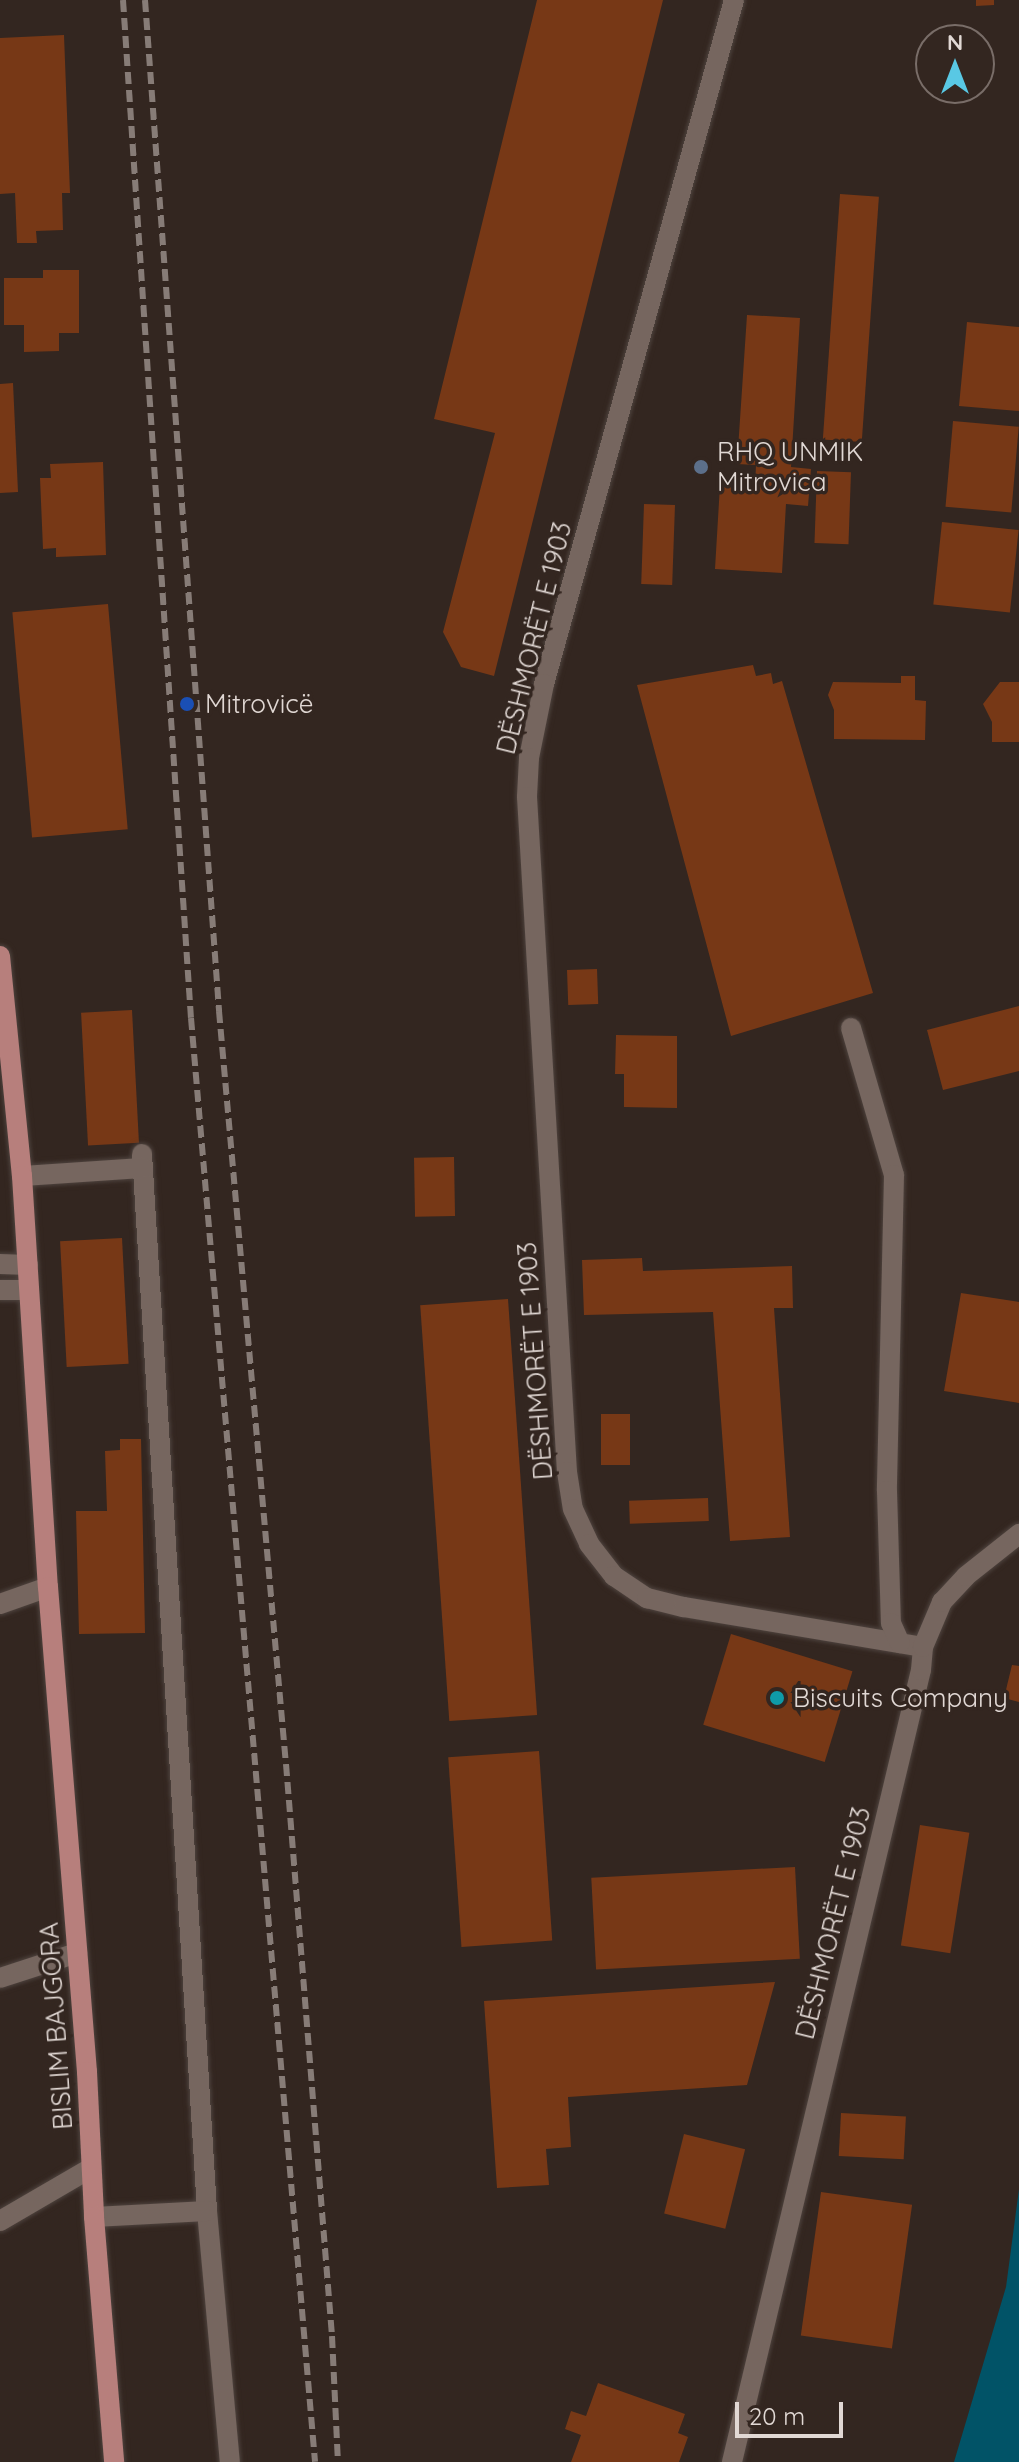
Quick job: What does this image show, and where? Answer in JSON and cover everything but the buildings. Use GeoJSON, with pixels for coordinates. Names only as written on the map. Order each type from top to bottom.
{"type":"FeatureCollection","features":[{"type":"Feature","properties":{"kind":"main road","name":"BISLIM BAJGORA"},"geometry":{"type":"LineString","coordinates":[[0,956],[22,1176],[48,1587],[114,2462]]}},
{"type":"Feature","properties":{"kind":"street","name":"DËSHMORËT E 1903"},"geometry":{"type":"LineString","coordinates":[[732,2462],[921,1670],[923,1647],[699,1610],[647,1598],[614,1576],[589,1544],[573,1509],[567,1472],[527,797],[529,758],[544,684],[734,0]]}},
{"type":"Feature","properties":{"kind":"street"},"geometry":{"type":"LineString","coordinates":[[851,1028],[894,1175],[887,1491],[891,1623],[900,1643]]}},
{"type":"Feature","properties":{"kind":"street"},"geometry":{"type":"LineString","coordinates":[[22,1176],[143,1161],[207,2211],[230,2462]]}},
{"type":"Feature","properties":{"kind":"street"},"geometry":{"type":"LineString","coordinates":[[0,1264],[28,1265]]}},
{"type":"Feature","properties":{"kind":"street"},"geometry":{"type":"LineString","coordinates":[[0,1290],[29,1290]]}},
{"type":"Feature","properties":{"kind":"street"},"geometry":{"type":"LineString","coordinates":[[923,1647],[942,1602],[966,1576],[1019,1534]]}},
{"type":"Feature","properties":{"kind":"street"},"geometry":{"type":"LineString","coordinates":[[0,1604],[48,1587]]}},
{"type":"Feature","properties":{"kind":"street"},"geometry":{"type":"LineString","coordinates":[[0,1978],[77,1953]]}},
{"type":"Feature","properties":{"kind":"street"},"geometry":{"type":"LineString","coordinates":[[0,2221],[91,2168]]}},
{"type":"Feature","properties":{"kind":"street"},"geometry":{"type":"LineString","coordinates":[[94,2217],[207,2211]]}},
{"type":"Feature","properties":{"kind":"water"},"geometry":{"type":"Polygon","coordinates":[[[1019,2189],[1019,2462],[954,2462],[1006,2287],[1019,2189]]]}},
{"type":"Feature","properties":{"kind":"railway"},"geometry":{"type":"LineString","coordinates":[[123,0],[191,1018],[315,2462]]}},
{"type":"Feature","properties":{"kind":"railway"},"geometry":{"type":"LineString","coordinates":[[145,0],[219,1011],[286,1764],[332,2336],[338,2462]]}},
{"type":"Feature","properties":{"kind":"place","name":"RHQ UNMIK Mitrovica"},"geometry":{"type":"Point","coordinates":[701,467]}},
{"type":"Feature","properties":{"kind":"place","name":"Mitrovicë"},"geometry":{"type":"Point","coordinates":[187,704]}},
{"type":"Feature","properties":{"kind":"place","name":"Biscuits Company"},"geometry":{"type":"Point","coordinates":[777,1698]}}]}
